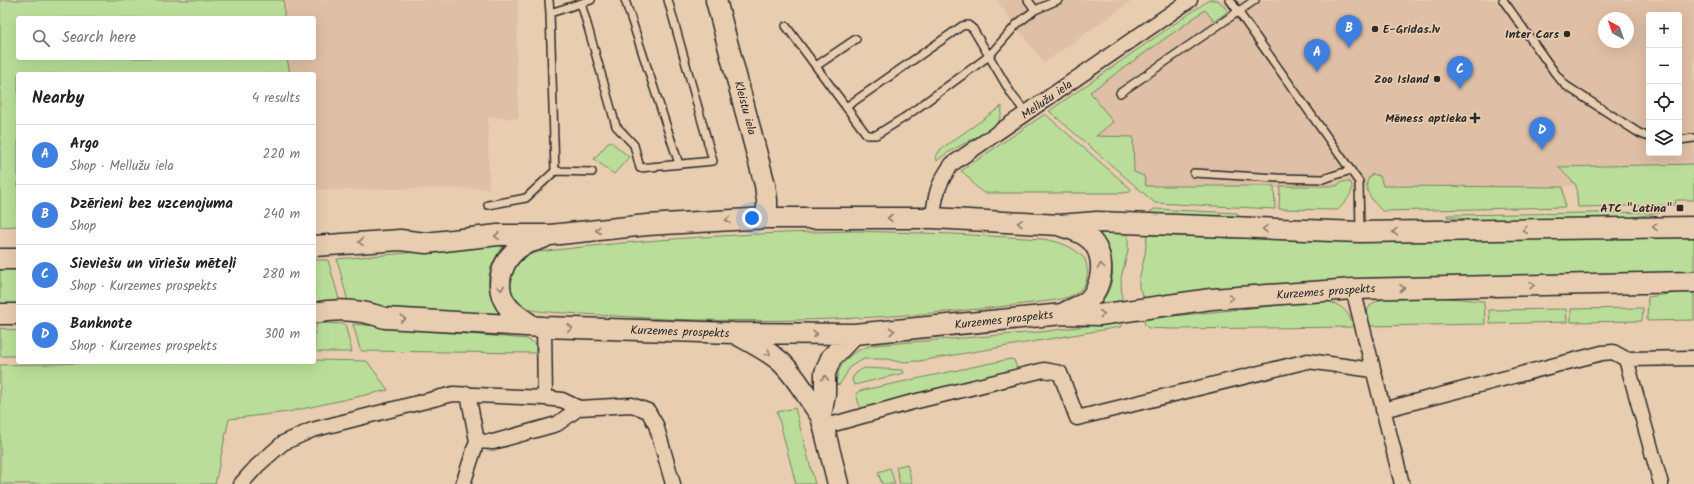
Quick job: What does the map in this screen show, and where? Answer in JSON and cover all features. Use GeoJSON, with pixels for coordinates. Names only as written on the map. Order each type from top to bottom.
{"type":"FeatureCollection","features":[{"type":"Feature","properties":{"kind":"main road","name":"Kleistu iela"},"geometry":{"type":"LineString","coordinates":[[716,0],[765,185],[767,218]]}},
{"type":"Feature","properties":{"kind":"main road"},"geometry":{"type":"LineString","coordinates":[[316,246],[400,240],[426,243],[498,235],[550,235],[647,225],[767,218],[933,218],[1059,225],[1097,222],[1360,232],[1694,227]]}},
{"type":"Feature","properties":{"kind":"main road"},"geometry":{"type":"LineString","coordinates":[[1059,225],[1085,235],[1099,254],[1102,272],[1098,287],[1087,301],[1063,314]]}},
{"type":"Feature","properties":{"kind":"main road"},"geometry":{"type":"LineString","coordinates":[[538,326],[510,308],[504,299],[500,288],[500,276],[507,261],[524,245],[550,235]]}},
{"type":"Feature","properties":{"kind":"main road"},"geometry":{"type":"LineString","coordinates":[[0,259],[16,259]]}},
{"type":"Feature","properties":{"kind":"main road","name":"Kurzemes prospekts"},"geometry":{"type":"LineString","coordinates":[[316,313],[328,310],[365,311],[385,318],[538,326],[734,333],[854,334],[1063,314],[1099,315],[1212,299],[1353,289],[1694,282]]}},
{"type":"Feature","properties":{"kind":"main road"},"geometry":{"type":"LineString","coordinates":[[0,314],[16,314]]}},
{"type":"Feature","properties":{"kind":"main road"},"geometry":{"type":"LineString","coordinates":[[734,333],[767,351],[782,363],[797,380],[822,422],[838,484]]}},
{"type":"Feature","properties":{"kind":"main road"},"geometry":{"type":"LineString","coordinates":[[822,422],[825,394],[824,373],[831,358],[854,334]]}},
{"type":"Feature","properties":{"kind":"street","name":"Mellužu iela"},"geometry":{"type":"LineString","coordinates":[[933,218],[940,180],[952,164],[1027,114],[1190,0]]}},
{"type":"Feature","properties":{"kind":"street"},"geometry":{"type":"LineString","coordinates":[[1353,289],[1402,484]]}},
{"type":"Feature","properties":{"kind":"street"},"geometry":{"type":"LineString","coordinates":[[538,326],[545,398]]}},
{"type":"Feature","properties":{"kind":"street"},"geometry":{"type":"LineString","coordinates":[[1383,410],[1602,352],[1613,352],[1626,359],[1694,358]]}},
{"type":"Feature","properties":{"kind":"street"},"geometry":{"type":"LineString","coordinates":[[1626,359],[1661,484]]}},
{"type":"Feature","properties":{"kind":"street"},"geometry":{"type":"LineString","coordinates":[[822,422],[909,403],[1044,370],[1060,373],[1077,418],[1308,361],[1373,370]]}},
{"type":"Feature","properties":{"kind":"street"},"geometry":{"type":"LineString","coordinates":[[241,484],[271,452],[297,435],[453,394],[545,398],[562,400],[579,408],[632,405],[648,411],[656,425],[673,484]]}},
{"type":"Feature","properties":{"kind":"street"},"geometry":{"type":"LineString","coordinates":[[463,484],[477,441],[468,394]]}},
{"type":"Feature","properties":{"kind":"street"},"geometry":{"type":"LineString","coordinates":[[477,441],[492,442],[557,424],[579,408]]}},
{"type":"Feature","properties":{"kind":"lane"},"geometry":{"type":"LineString","coordinates":[[549,0],[555,171]]}},
{"type":"Feature","properties":{"kind":"lane"},"geometry":{"type":"LineString","coordinates":[[550,14],[591,0]]}},
{"type":"Feature","properties":{"kind":"lane"},"geometry":{"type":"LineString","coordinates":[[624,0],[679,164]]}},
{"type":"Feature","properties":{"kind":"lane"},"geometry":{"type":"LineString","coordinates":[[581,3],[616,126],[634,145],[640,168],[713,161],[668,0]]}},
{"type":"Feature","properties":{"kind":"lane"},"geometry":{"type":"LineString","coordinates":[[1028,0],[1035,10]]}},
{"type":"Feature","properties":{"kind":"lane"},"geometry":{"type":"LineString","coordinates":[[786,26],[867,135],[876,135],[904,117],[989,56],[1017,24],[1035,10],[1058,0]]}},
{"type":"Feature","properties":{"kind":"lane"},"geometry":{"type":"LineString","coordinates":[[1230,0],[1360,182],[1360,232]]}},
{"type":"Feature","properties":{"kind":"lane"},"geometry":{"type":"LineString","coordinates":[[1120,92],[1255,0]]}},
{"type":"Feature","properties":{"kind":"lane"},"geometry":{"type":"LineString","coordinates":[[1503,0],[1565,85],[1638,133],[1646,136]]}},
{"type":"Feature","properties":{"kind":"lane"},"geometry":{"type":"LineString","coordinates":[[846,107],[962,26],[968,25],[974,29],[1012,95],[1027,114]]}},
{"type":"Feature","properties":{"kind":"lane"},"geometry":{"type":"LineString","coordinates":[[816,66],[856,39]]}},
{"type":"Feature","properties":{"kind":"lane"},"geometry":{"type":"LineString","coordinates":[[1682,140],[1694,138]]}},
{"type":"Feature","properties":{"kind":"lane"},"geometry":{"type":"LineString","coordinates":[[1194,173],[1323,179],[1351,170]]}},
{"type":"Feature","properties":{"kind":"lane"},"geometry":{"type":"LineString","coordinates":[[488,205],[526,198],[555,171],[592,172]]}},
{"type":"Feature","properties":{"kind":"shaded area"},"geometry":{"type":"Polygon","coordinates":[[[253,0],[518,0],[516,74],[518,75],[518,118],[488,117],[489,188],[316,190],[316,72],[252,72],[252,60],[316,60],[316,16],[253,16],[253,0]]]}},
{"type":"Feature","properties":{"kind":"shaded area"},"geometry":{"type":"Polygon","coordinates":[[[996,0],[1133,0],[1044,63],[996,0]]]}},
{"type":"Feature","properties":{"kind":"shaded area"},"geometry":{"type":"Polygon","coordinates":[[[1215,0],[1694,0],[1694,164],[1581,166],[1576,185],[1563,187],[1280,186],[1274,189],[1147,190],[1061,109],[1215,0]]]}},
{"type":"Feature","properties":{"kind":"green space"},"geometry":{"type":"Polygon","coordinates":[[[0,0],[284,0],[284,16],[16,16],[16,60],[287,60],[290,72],[16,72],[16,226],[0,227],[0,0]]]}},
{"type":"Feature","properties":{"kind":"green space"},"geometry":{"type":"Polygon","coordinates":[[[1209,0],[1218,0],[1227,10],[1226,13],[1216,20],[1213,20],[1205,10],[1090,92],[1113,122],[1096,136],[1133,137],[1134,172],[1144,176],[1146,186],[1274,186],[1275,209],[1155,203],[1049,111],[1209,0]]]}},
{"type":"Feature","properties":{"kind":"green space"},"geometry":{"type":"Polygon","coordinates":[[[1002,106],[1000,118],[994,127],[951,151],[937,161],[936,156],[941,149],[1002,106]]]}},
{"type":"Feature","properties":{"kind":"green space"},"geometry":{"type":"Polygon","coordinates":[[[1045,114],[1131,189],[1130,192],[985,193],[978,189],[961,171],[1045,114]]]}},
{"type":"Feature","properties":{"kind":"green space"},"geometry":{"type":"Polygon","coordinates":[[[610,141],[629,157],[614,174],[594,159],[610,141]]]}},
{"type":"Feature","properties":{"kind":"green space"},"geometry":{"type":"Polygon","coordinates":[[[1694,164],[1694,200],[1676,200],[1675,205],[1578,207],[1576,185],[1558,167],[1694,164]]]}},
{"type":"Feature","properties":{"kind":"green space"},"geometry":{"type":"Polygon","coordinates":[[[1372,174],[1380,176],[1383,186],[1563,187],[1565,207],[1382,211],[1371,198],[1367,189],[1368,179],[1372,174]]]}},
{"type":"Feature","properties":{"kind":"green space"},"geometry":{"type":"Polygon","coordinates":[[[1341,182],[1350,182],[1352,189],[1349,197],[1338,210],[1279,209],[1280,186],[1337,186],[1341,182]]]}},
{"type":"Feature","properties":{"kind":"green space"},"geometry":{"type":"Polygon","coordinates":[[[1154,209],[1237,213],[1238,216],[1150,215],[1149,213],[1154,209]]]}},
{"type":"Feature","properties":{"kind":"green space"},"geometry":{"type":"Polygon","coordinates":[[[1660,213],[1628,218],[1492,221],[1447,217],[1447,215],[1660,213]]]}},
{"type":"Feature","properties":{"kind":"green space"},"geometry":{"type":"Polygon","coordinates":[[[855,231],[1043,239],[1066,245],[1085,259],[1087,268],[1086,282],[1078,292],[1064,298],[1008,306],[910,315],[764,321],[666,319],[531,310],[521,305],[514,297],[510,289],[512,273],[516,266],[529,255],[538,252],[696,237],[855,231]]]}},
{"type":"Feature","properties":{"kind":"green space"},"geometry":{"type":"Polygon","coordinates":[[[1100,234],[1128,234],[1128,251],[1121,278],[1122,302],[1102,305],[1100,303],[1109,290],[1111,283],[1112,267],[1109,252],[1100,234]]]}},
{"type":"Feature","properties":{"kind":"green space"},"geometry":{"type":"Polygon","coordinates":[[[1147,235],[1355,242],[1694,237],[1694,273],[1458,276],[1320,282],[1145,299],[1139,288],[1139,280],[1145,254],[1147,235]]]}},
{"type":"Feature","properties":{"kind":"green space"},"geometry":{"type":"Polygon","coordinates":[[[500,245],[502,247],[491,266],[489,282],[492,298],[501,317],[349,306],[337,259],[500,245]]]}},
{"type":"Feature","properties":{"kind":"green space"},"geometry":{"type":"Polygon","coordinates":[[[316,260],[328,260],[341,306],[316,305],[316,260]]]}},
{"type":"Feature","properties":{"kind":"green space"},"geometry":{"type":"Polygon","coordinates":[[[0,268],[16,268],[16,304],[0,304],[0,268]]]}},
{"type":"Feature","properties":{"kind":"green space"},"geometry":{"type":"Polygon","coordinates":[[[1694,291],[1694,320],[1647,321],[1648,297],[1694,291]]]}},
{"type":"Feature","properties":{"kind":"green space"},"geometry":{"type":"Polygon","coordinates":[[[1425,296],[1484,301],[1485,324],[1369,326],[1367,314],[1369,307],[1374,302],[1382,299],[1425,296]]]}},
{"type":"Feature","properties":{"kind":"green space"},"geometry":{"type":"Polygon","coordinates":[[[1320,301],[1332,303],[1346,311],[1353,327],[1172,329],[1148,328],[1145,325],[1144,319],[1320,301]]]}},
{"type":"Feature","properties":{"kind":"green space"},"geometry":{"type":"Polygon","coordinates":[[[1643,308],[1642,321],[1571,322],[1571,309],[1643,308]]]}},
{"type":"Feature","properties":{"kind":"green space"},"geometry":{"type":"Polygon","coordinates":[[[1566,309],[1567,322],[1490,324],[1489,310],[1566,309]]]}},
{"type":"Feature","properties":{"kind":"green space"},"geometry":{"type":"Polygon","coordinates":[[[1125,321],[1120,327],[919,361],[899,362],[887,359],[864,359],[851,366],[840,384],[836,385],[839,370],[847,359],[852,354],[865,347],[873,345],[1040,332],[1125,321]]]}},
{"type":"Feature","properties":{"kind":"green space"},"geometry":{"type":"Polygon","coordinates":[[[318,323],[345,324],[352,352],[318,352],[316,350],[316,326],[318,323]]]}},
{"type":"Feature","properties":{"kind":"green space"},"geometry":{"type":"Polygon","coordinates":[[[353,324],[527,339],[536,344],[536,353],[362,351],[360,349],[353,324]]]}},
{"type":"Feature","properties":{"kind":"green space"},"geometry":{"type":"Polygon","coordinates":[[[0,328],[16,331],[16,356],[0,356],[0,328]]]}},
{"type":"Feature","properties":{"kind":"green space"},"geometry":{"type":"Polygon","coordinates":[[[1010,359],[1014,360],[1018,371],[861,411],[856,394],[859,391],[1010,359]]]}},
{"type":"Feature","properties":{"kind":"green space"},"geometry":{"type":"Polygon","coordinates":[[[316,360],[367,361],[388,390],[288,412],[229,419],[215,484],[0,484],[0,365],[316,364],[316,360]]]}},
{"type":"Feature","properties":{"kind":"green space"},"geometry":{"type":"Polygon","coordinates":[[[864,368],[903,370],[904,373],[854,385],[852,379],[856,373],[864,368]]]}},
{"type":"Feature","properties":{"kind":"green space"},"geometry":{"type":"Polygon","coordinates":[[[795,408],[815,484],[796,484],[777,412],[795,408]]]}},
{"type":"Feature","properties":{"kind":"green space"},"geometry":{"type":"Polygon","coordinates":[[[907,464],[912,484],[900,484],[896,467],[907,464]]]}},
{"type":"Feature","properties":{"kind":"green space"},"geometry":{"type":"Polygon","coordinates":[[[890,468],[895,484],[882,484],[878,472],[890,468]]]}},
{"type":"Feature","properties":{"kind":"place","name":"E-Gridas.lv"},"geometry":{"type":"Point","coordinates":[1375,29]}},
{"type":"Feature","properties":{"kind":"place","name":"Inter Cars"},"geometry":{"type":"Point","coordinates":[1567,34]}},
{"type":"Feature","properties":{"kind":"place","name":"Dzērieni bez uzcenojuma"},"geometry":{"type":"Point","coordinates":[1349,48]}},
{"type":"Feature","properties":{"kind":"place","name":"Argo"},"geometry":{"type":"Point","coordinates":[1317,72]}},
{"type":"Feature","properties":{"kind":"place","name":"Zoo Island"},"geometry":{"type":"Point","coordinates":[1437,79]}},
{"type":"Feature","properties":{"kind":"place","name":"Sieviešu un vīriešu mēteļi"},"geometry":{"type":"Point","coordinates":[1460,89]}},
{"type":"Feature","properties":{"kind":"place","name":"Mēness aptieka"},"geometry":{"type":"Point","coordinates":[1475,118]}},
{"type":"Feature","properties":{"kind":"place","name":"Banknote"},"geometry":{"type":"Point","coordinates":[1542,150]}},
{"type":"Feature","properties":{"kind":"place","name":"ATC \"Latina\""},"geometry":{"type":"Point","coordinates":[1680,208]}}]}
